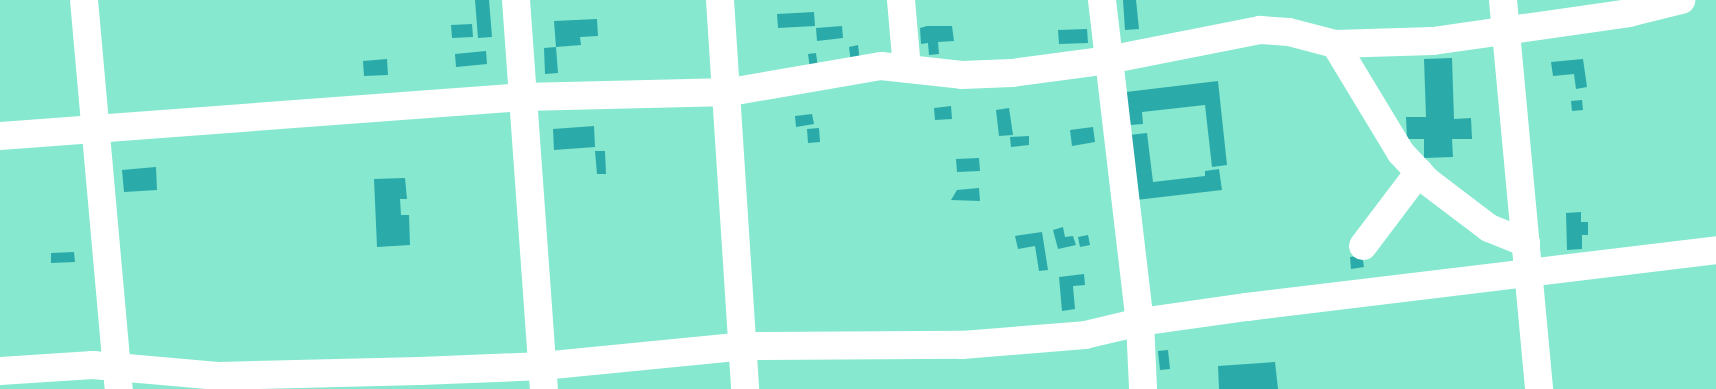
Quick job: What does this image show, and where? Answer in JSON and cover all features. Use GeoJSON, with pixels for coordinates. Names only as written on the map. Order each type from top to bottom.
{"type":"FeatureCollection","features":[{"type":"Feature","properties":{"kind":"street"},"geometry":{"type":"LineString","coordinates":[[84,0],[98,129],[118,378]]}},
{"type":"Feature","properties":{"kind":"street"},"geometry":{"type":"LineString","coordinates":[[516,0],[543,378]]}},
{"type":"Feature","properties":{"kind":"street"},"geometry":{"type":"LineString","coordinates":[[720,0],[730,92],[746,346],[745,389]]}},
{"type":"Feature","properties":{"kind":"street"},"geometry":{"type":"LineString","coordinates":[[901,0],[907,69]]}},
{"type":"Feature","properties":{"kind":"street"},"geometry":{"type":"LineString","coordinates":[[1102,0],[1140,322],[1143,389]]}},
{"type":"Feature","properties":{"kind":"street"},"geometry":{"type":"LineString","coordinates":[[1503,0],[1539,389]]}},
{"type":"Feature","properties":{"kind":"street"},"geometry":{"type":"LineString","coordinates":[[0,136],[524,97],[730,92],[853,68],[1012,73],[1108,60],[1260,30],[1290,32],[1334,44],[1433,41],[1628,13],[1681,0]]}},
{"type":"Feature","properties":{"kind":"street"},"geometry":{"type":"LineString","coordinates":[[1334,44],[1386,131],[1419,172],[1489,228],[1526,243]]}},
{"type":"Feature","properties":{"kind":"street"},"geometry":{"type":"LineString","coordinates":[[1363,246],[1419,172]]}},
{"type":"Feature","properties":{"kind":"street"},"geometry":{"type":"LineString","coordinates":[[0,371],[118,378],[218,376],[543,378],[746,346],[962,345],[1085,335],[1140,322],[1529,275],[1716,250]]}},
{"type":"Feature","properties":{"kind":"building"},"geometry":{"type":"Polygon","coordinates":[[[475,0],[489,0],[492,37],[478,38],[475,0]]]}},
{"type":"Feature","properties":{"kind":"building"},"geometry":{"type":"Polygon","coordinates":[[[1123,0],[1136,0],[1139,29],[1125,30],[1123,0]]]}},
{"type":"Feature","properties":{"kind":"building"},"geometry":{"type":"Polygon","coordinates":[[[814,12],[815,26],[778,28],[777,14],[814,12]]]}},
{"type":"Feature","properties":{"kind":"building"},"geometry":{"type":"Polygon","coordinates":[[[597,19],[598,36],[580,37],[581,45],[556,47],[554,21],[597,19]]]}},
{"type":"Feature","properties":{"kind":"building"},"geometry":{"type":"Polygon","coordinates":[[[472,24],[473,37],[452,38],[451,25],[472,24]]]}},
{"type":"Feature","properties":{"kind":"building"},"geometry":{"type":"Polygon","coordinates":[[[842,26],[843,38],[817,41],[816,28],[842,26]]]}},
{"type":"Feature","properties":{"kind":"building"},"geometry":{"type":"Polygon","coordinates":[[[927,26],[952,26],[954,41],[938,42],[939,54],[929,55],[928,43],[921,44],[920,28],[927,26]]]}},
{"type":"Feature","properties":{"kind":"building"},"geometry":{"type":"Polygon","coordinates":[[[1087,29],[1088,43],[1059,44],[1058,30],[1087,29]]]}},
{"type":"Feature","properties":{"kind":"building"},"geometry":{"type":"Polygon","coordinates":[[[858,45],[860,62],[851,63],[849,47],[858,45]]]}},
{"type":"Feature","properties":{"kind":"building"},"geometry":{"type":"Polygon","coordinates":[[[556,47],[558,73],[545,74],[544,48],[556,47]]]}},
{"type":"Feature","properties":{"kind":"building"},"geometry":{"type":"Polygon","coordinates":[[[486,51],[487,64],[456,67],[455,54],[486,51]]]}},
{"type":"Feature","properties":{"kind":"building"},"geometry":{"type":"Polygon","coordinates":[[[816,53],[818,68],[810,69],[808,54],[816,53]]]}},
{"type":"Feature","properties":{"kind":"building"},"geometry":{"type":"Polygon","coordinates":[[[1452,58],[1454,119],[1471,118],[1472,139],[1452,139],[1453,157],[1424,158],[1424,139],[1407,139],[1406,117],[1426,117],[1424,59],[1452,58]]]}},
{"type":"Feature","properties":{"kind":"building"},"geometry":{"type":"Polygon","coordinates":[[[387,59],[388,75],[364,76],[363,61],[387,59]]]}},
{"type":"Feature","properties":{"kind":"building"},"geometry":{"type":"Polygon","coordinates":[[[1583,59],[1587,87],[1576,89],[1574,74],[1553,76],[1551,62],[1583,59]]]}},
{"type":"Feature","properties":{"kind":"building"},"geometry":{"type":"Polygon","coordinates":[[[1218,81],[1227,165],[1212,167],[1205,105],[1142,112],[1143,124],[1130,125],[1126,92],[1218,81]]]}},
{"type":"Feature","properties":{"kind":"building"},"geometry":{"type":"Polygon","coordinates":[[[1582,100],[1583,110],[1572,111],[1571,101],[1582,100]]]}},
{"type":"Feature","properties":{"kind":"building"},"geometry":{"type":"Polygon","coordinates":[[[951,106],[952,119],[935,120],[934,108],[951,106]]]}},
{"type":"Feature","properties":{"kind":"building"},"geometry":{"type":"Polygon","coordinates":[[[1009,108],[1013,135],[999,136],[996,110],[1009,108]]]}},
{"type":"Feature","properties":{"kind":"building"},"geometry":{"type":"Polygon","coordinates":[[[812,114],[814,124],[796,127],[795,116],[812,114]]]}},
{"type":"Feature","properties":{"kind":"building"},"geometry":{"type":"Polygon","coordinates":[[[594,126],[595,147],[554,150],[553,129],[594,126]]]}},
{"type":"Feature","properties":{"kind":"building"},"geometry":{"type":"Polygon","coordinates":[[[1093,127],[1095,142],[1072,146],[1070,130],[1093,127]]]}},
{"type":"Feature","properties":{"kind":"building"},"geometry":{"type":"Polygon","coordinates":[[[819,128],[820,142],[808,143],[807,129],[819,128]]]}},
{"type":"Feature","properties":{"kind":"building"},"geometry":{"type":"Polygon","coordinates":[[[1147,133],[1153,182],[1205,176],[1205,171],[1219,169],[1222,190],[1136,200],[1129,135],[1147,133]]]}},
{"type":"Feature","properties":{"kind":"building"},"geometry":{"type":"Polygon","coordinates":[[[1029,136],[1029,145],[1011,147],[1010,137],[1029,136]]]}},
{"type":"Feature","properties":{"kind":"building"},"geometry":{"type":"Polygon","coordinates":[[[595,151],[605,151],[606,174],[597,174],[595,151]]]}},
{"type":"Feature","properties":{"kind":"building"},"geometry":{"type":"Polygon","coordinates":[[[979,158],[980,171],[957,172],[956,159],[979,158]]]}},
{"type":"Feature","properties":{"kind":"building"},"geometry":{"type":"Polygon","coordinates":[[[156,167],[157,190],[124,192],[122,170],[156,167]]]}},
{"type":"Feature","properties":{"kind":"building"},"geometry":{"type":"Polygon","coordinates":[[[405,178],[407,199],[400,199],[401,215],[409,215],[410,245],[377,247],[374,179],[405,178]]]}},
{"type":"Feature","properties":{"kind":"building"},"geometry":{"type":"Polygon","coordinates":[[[979,188],[980,201],[951,200],[957,190],[979,188]]]}},
{"type":"Feature","properties":{"kind":"building"},"geometry":{"type":"Polygon","coordinates":[[[1581,212],[1581,222],[1588,222],[1588,235],[1582,235],[1582,249],[1567,250],[1566,213],[1581,212]]]}},
{"type":"Feature","properties":{"kind":"building"},"geometry":{"type":"Polygon","coordinates":[[[1063,227],[1065,237],[1073,236],[1076,245],[1058,249],[1053,230],[1063,227]]]}},
{"type":"Feature","properties":{"kind":"building"},"geometry":{"type":"Polygon","coordinates":[[[1042,232],[1048,270],[1039,271],[1035,246],[1018,249],[1015,236],[1042,232]]]}},
{"type":"Feature","properties":{"kind":"building"},"geometry":{"type":"Polygon","coordinates":[[[1088,235],[1090,245],[1080,247],[1078,237],[1088,235]]]}},
{"type":"Feature","properties":{"kind":"building"},"geometry":{"type":"Polygon","coordinates":[[[74,252],[75,262],[51,263],[51,253],[74,252]]]}},
{"type":"Feature","properties":{"kind":"building"},"geometry":{"type":"Polygon","coordinates":[[[1362,255],[1364,267],[1351,269],[1350,257],[1362,255]]]}},
{"type":"Feature","properties":{"kind":"building"},"geometry":{"type":"Polygon","coordinates":[[[1084,274],[1085,285],[1073,286],[1075,309],[1062,311],[1059,277],[1084,274]]]}},
{"type":"Feature","properties":{"kind":"building"},"geometry":{"type":"Polygon","coordinates":[[[1168,350],[1170,369],[1160,370],[1158,351],[1168,350]]]}},
{"type":"Feature","properties":{"kind":"building"},"geometry":{"type":"Polygon","coordinates":[[[1275,362],[1278,389],[1219,389],[1218,366],[1275,362]]]}}]}
